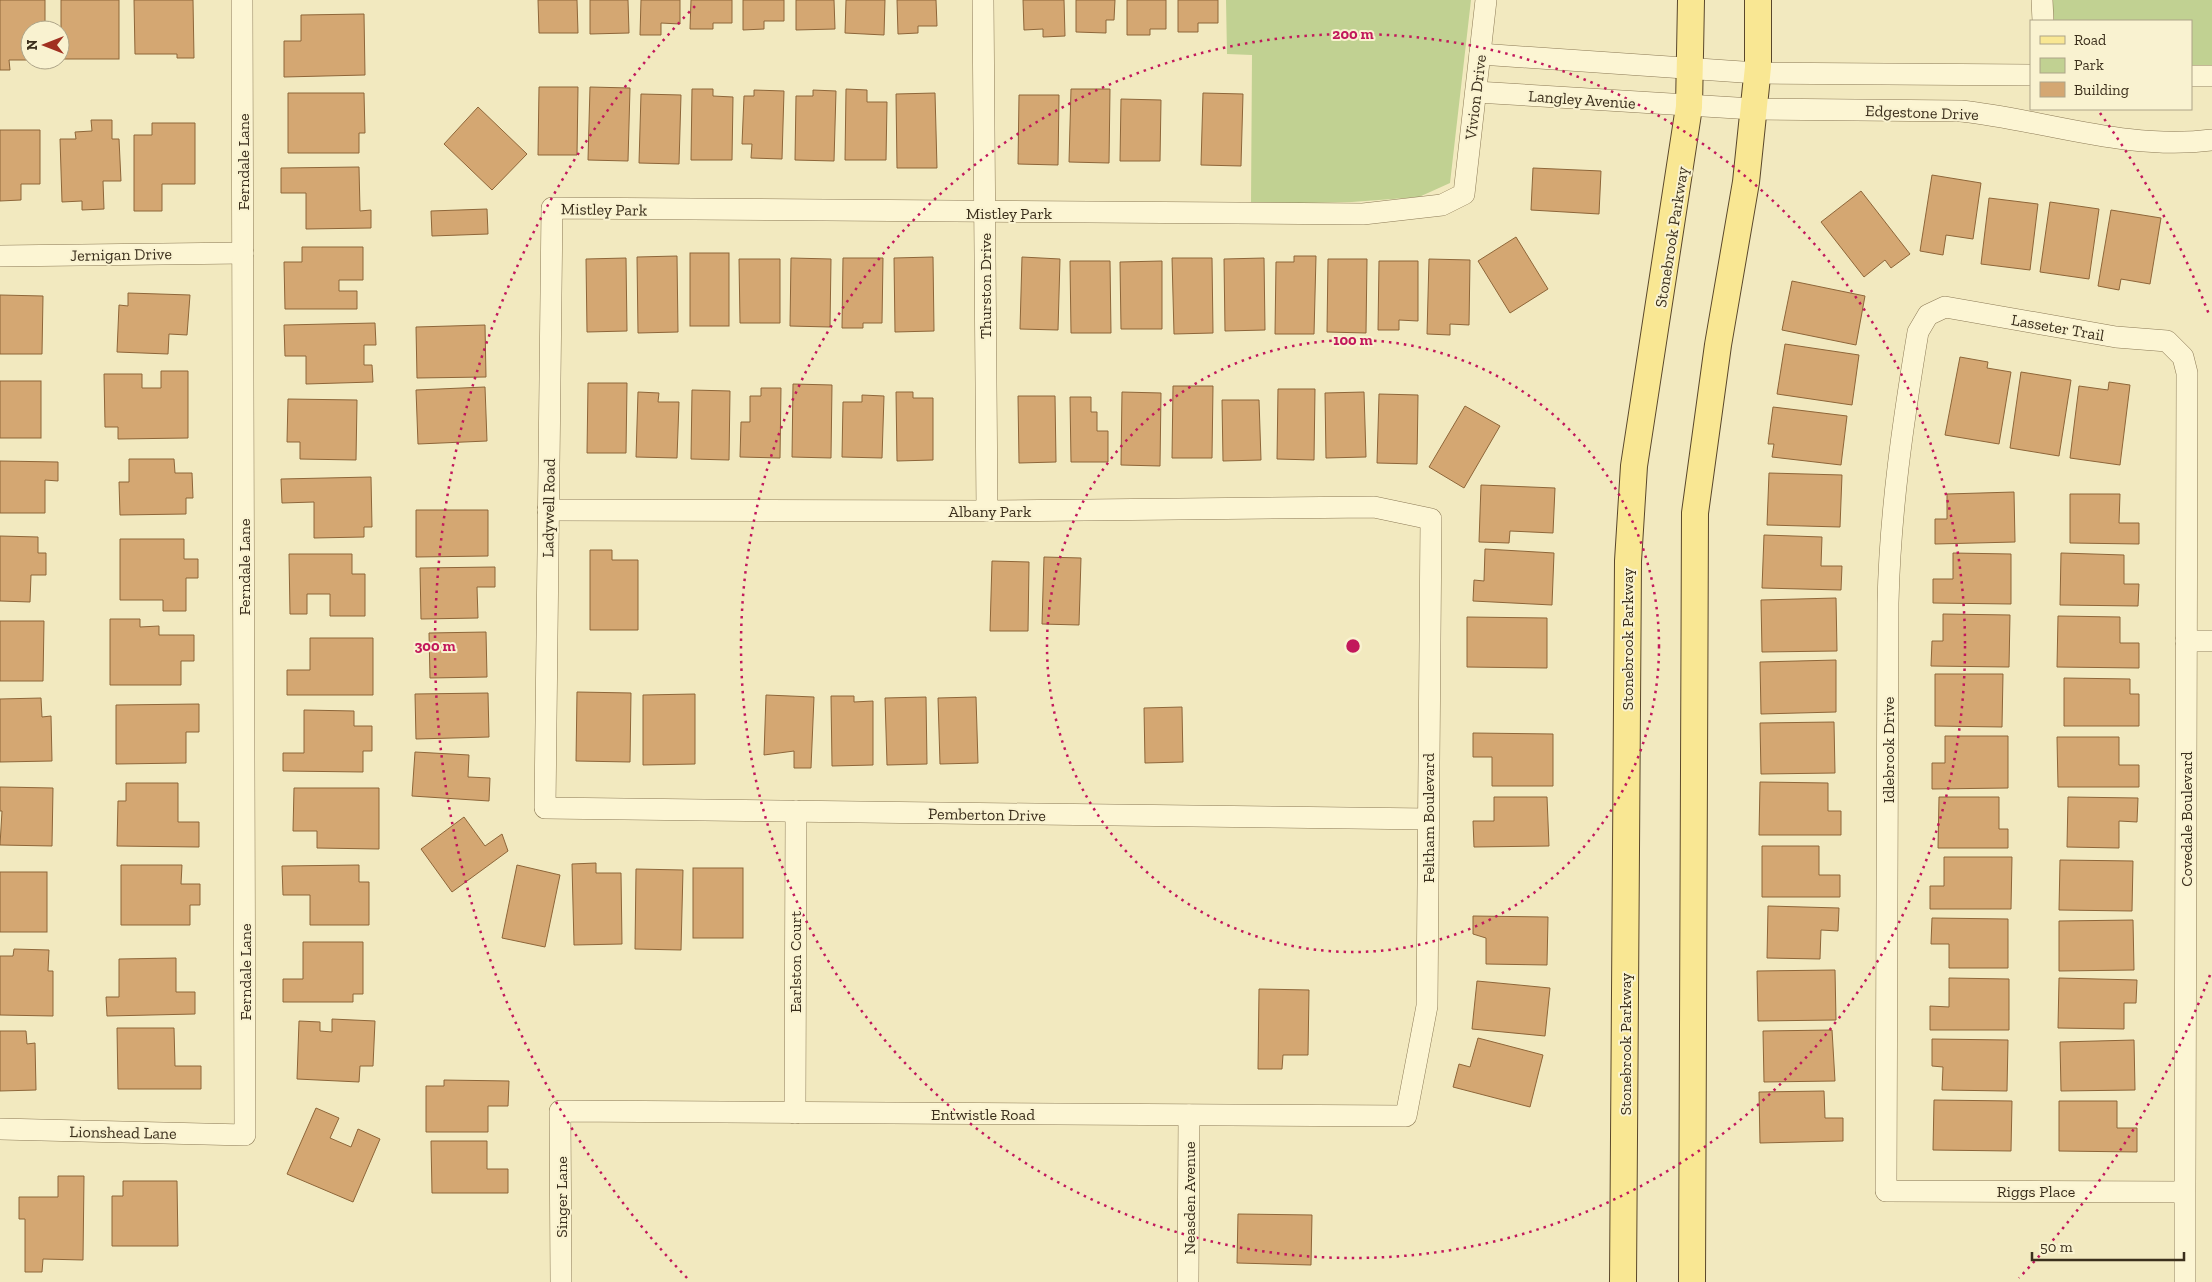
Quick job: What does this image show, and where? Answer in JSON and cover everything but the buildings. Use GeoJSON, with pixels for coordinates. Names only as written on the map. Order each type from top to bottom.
{"type":"FeatureCollection","features":[{"type":"Feature","properties":{"kind":"main road","name":"Stonebrook Parkway"},"geometry":{"type":"LineString","coordinates":[[1623,1282],[1628,561],[1634,466],[1689,107],[1691,0]]}},
{"type":"Feature","properties":{"kind":"main road"},"geometry":{"type":"LineString","coordinates":[[1692,1282],[1695,513],[1718,344],[1746,182],[1757,73],[1758,0]]}},
{"type":"Feature","properties":{"kind":"street","name":"Ferndale Lane"},"geometry":{"type":"LineString","coordinates":[[242,0],[245,1135]]}},
{"type":"Feature","properties":{"kind":"street","name":"Thurston Drive"},"geometry":{"type":"LineString","coordinates":[[983,0],[987,511]]}},
{"type":"Feature","properties":{"kind":"street","name":"Vivion Drive"},"geometry":{"type":"LineString","coordinates":[[1464,194],[1486,0]]}},
{"type":"Feature","properties":{"kind":"street"},"geometry":{"type":"LineString","coordinates":[[2042,0],[2043,20]]}},
{"type":"Feature","properties":{"kind":"street"},"geometry":{"type":"LineString","coordinates":[[1480,54],[1691,70],[1757,73],[2030,75]]}},
{"type":"Feature","properties":{"kind":"street"},"geometry":{"type":"LineString","coordinates":[[2192,76],[2212,76]]}},
{"type":"Feature","properties":{"kind":"street","name":"Langley Avenue"},"geometry":{"type":"LineString","coordinates":[[1476,92],[1689,107]]}},
{"type":"Feature","properties":{"kind":"street","name":"Edgestone Drive"},"geometry":{"type":"LineString","coordinates":[[1689,107],[1961,111],[2039,116],[2087,134],[2133,140],[2212,140]]}},
{"type":"Feature","properties":{"kind":"street","name":"Mistley Park"},"geometry":{"type":"LineString","coordinates":[[552,208],[984,213],[1363,214],[1442,205],[1464,194]]}},
{"type":"Feature","properties":{"kind":"street","name":"Ladywell Road"},"geometry":{"type":"LineString","coordinates":[[545,808],[552,208]]}},
{"type":"Feature","properties":{"kind":"street","name":"Jernigan Drive"},"geometry":{"type":"LineString","coordinates":[[0,256],[243,253]]}},
{"type":"Feature","properties":{"kind":"street","name":"Lasseter Trail"},"geometry":{"type":"LineString","coordinates":[[1928,315],[1945,307],[2102,334],[2167,341],[2183,357]]}},
{"type":"Feature","properties":{"kind":"street","name":"Idlebrook Drive"},"geometry":{"type":"LineString","coordinates":[[1886,1191],[1890,552],[1894,487],[1903,422],[1918,332],[1928,315]]}},
{"type":"Feature","properties":{"kind":"street","name":"Covedale Boulevard"},"geometry":{"type":"LineString","coordinates":[[2183,357],[2187,373],[2184,1282]]}},
{"type":"Feature","properties":{"kind":"street","name":"Albany Park"},"geometry":{"type":"LineString","coordinates":[[548,510],[987,511],[1374,507],[1431,519]]}},
{"type":"Feature","properties":{"kind":"street","name":"Feltham Boulevard"},"geometry":{"type":"LineString","coordinates":[[1406,1116],[1427,1006],[1431,519]]}},
{"type":"Feature","properties":{"kind":"street"},"geometry":{"type":"LineString","coordinates":[[2186,640],[2212,641]]}},
{"type":"Feature","properties":{"kind":"street","name":"Pemberton Drive"},"geometry":{"type":"LineString","coordinates":[[545,808],[1428,819]]}},
{"type":"Feature","properties":{"kind":"street","name":"Earlston Court"},"geometry":{"type":"LineString","coordinates":[[795,1113],[796,812]]}},
{"type":"Feature","properties":{"kind":"street","name":"Entwistle Road"},"geometry":{"type":"LineString","coordinates":[[560,1112],[1406,1116]]}},
{"type":"Feature","properties":{"kind":"street","name":"Singer Lane"},"geometry":{"type":"LineString","coordinates":[[560,1112],[561,1282]]}},
{"type":"Feature","properties":{"kind":"street","name":"Neasden Avenue"},"geometry":{"type":"LineString","coordinates":[[1188,1282],[1189,1115]]}},
{"type":"Feature","properties":{"kind":"street","name":"Lionshead Lane"},"geometry":{"type":"LineString","coordinates":[[0,1129],[245,1135]]}},
{"type":"Feature","properties":{"kind":"street","name":"Riggs Place"},"geometry":{"type":"LineString","coordinates":[[1886,1191],[2185,1192]]}},
{"type":"Feature","properties":{"kind":"green space"},"geometry":{"type":"Polygon","coordinates":[[[1226,0],[1471,0],[1450,183],[1419,197],[1352,202],[1251,204],[1252,55],[1227,54],[1226,0]]]}},
{"type":"Feature","properties":{"kind":"green space"},"geometry":{"type":"Polygon","coordinates":[[[2052,0],[2212,0],[2212,66],[2192,66],[2192,20],[2054,20],[2052,0]]]}}]}
